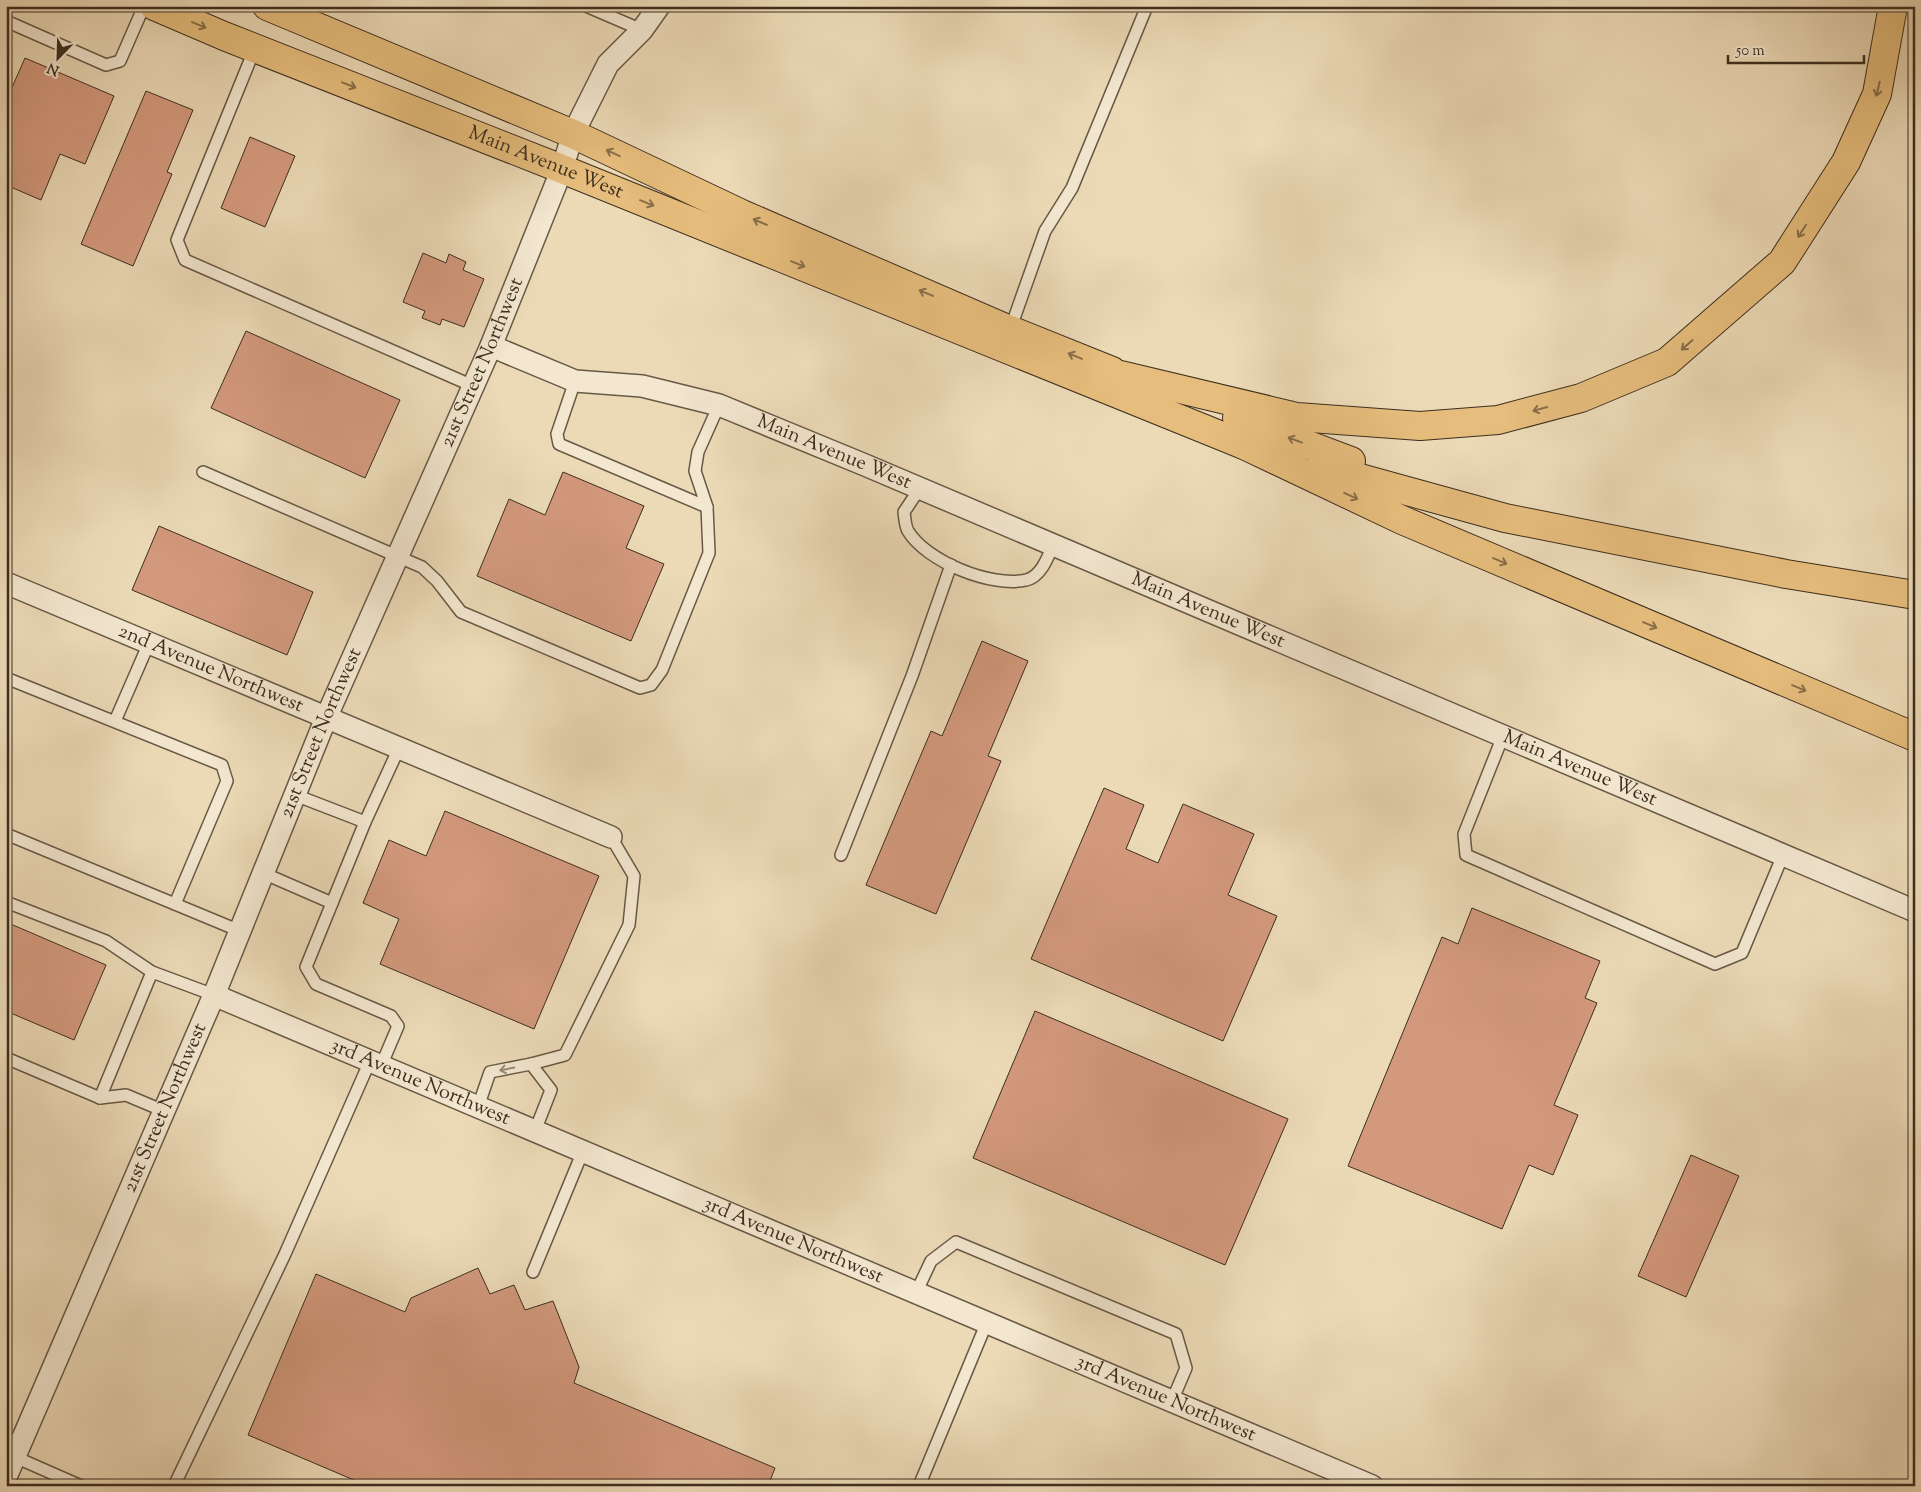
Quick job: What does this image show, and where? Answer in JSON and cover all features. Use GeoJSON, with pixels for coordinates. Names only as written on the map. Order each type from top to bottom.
{"type":"FeatureCollection","features":[{"type":"Feature","properties":{"kind":"main road","name":"Main Avenue West"},"geometry":{"type":"LineString","coordinates":[[154,6],[1244,445]]}},
{"type":"Feature","properties":{"kind":"main road","name":"Main Avenue West"},"geometry":{"type":"LineString","coordinates":[[267,6],[573,134],[742,214],[1010,330],[1121,375]]}},
{"type":"Feature","properties":{"kind":"main road"},"geometry":{"type":"LineString","coordinates":[[1121,375],[1298,418],[1420,426],[1498,420],[1581,398],[1667,362],[1782,262],[1846,162],[1878,94],[1893,6]]}},
{"type":"Feature","properties":{"kind":"main road"},"geometry":{"type":"LineString","coordinates":[[1121,375],[1504,518]]}},
{"type":"Feature","properties":{"kind":"main road"},"geometry":{"type":"LineString","coordinates":[[1244,445],[1504,518],[1786,574],[1915,595]]}},
{"type":"Feature","properties":{"kind":"main road"},"geometry":{"type":"LineString","coordinates":[[1244,445],[1402,520],[1915,737]]}},
{"type":"Feature","properties":{"kind":"street","name":"21st Street Northwest"},"geometry":{"type":"LineString","coordinates":[[6,1477],[214,995],[326,718],[491,346],[562,169],[573,134],[608,64],[642,30],[659,6]]}},
{"type":"Feature","properties":{"kind":"street","name":"Main Avenue West"},"geometry":{"type":"LineString","coordinates":[[491,346],[575,381],[642,386],[719,405],[920,488],[1915,911]]}},
{"type":"Feature","properties":{"kind":"street","name":"2nd Avenue Northwest"},"geometry":{"type":"LineString","coordinates":[[6,583],[611,837]]}},
{"type":"Feature","properties":{"kind":"street","name":"3rd Avenue Northwest"},"geometry":{"type":"LineString","coordinates":[[214,995],[1372,1486]]}},
{"type":"Feature","properties":{"kind":"lane"},"geometry":{"type":"LineString","coordinates":[[6,21],[106,65],[120,61],[144,6]]}},
{"type":"Feature","properties":{"kind":"lane"},"geometry":{"type":"LineString","coordinates":[[586,6],[642,30]]}},
{"type":"Feature","properties":{"kind":"lane"},"geometry":{"type":"LineString","coordinates":[[1010,330],[1044,231],[1072,188],[1148,6]]}},
{"type":"Feature","properties":{"kind":"lane"},"geometry":{"type":"LineString","coordinates":[[255,48],[177,240],[185,260],[473,386]]}},
{"type":"Feature","properties":{"kind":"lane"},"geometry":{"type":"LineString","coordinates":[[575,381],[557,434],[560,444],[707,507]]}},
{"type":"Feature","properties":{"kind":"lane"},"geometry":{"type":"LineString","coordinates":[[203,472],[422,568],[436,581],[461,612],[640,688],[651,685],[662,670],[709,553],[707,507],[695,471],[698,452],[719,405]]}},
{"type":"Feature","properties":{"kind":"lane"},"geometry":{"type":"LineString","coordinates":[[920,488],[904,512],[907,530],[926,552],[968,574],[1001,581],[1028,580],[1042,568],[1053,545]]}},
{"type":"Feature","properties":{"kind":"lane"},"geometry":{"type":"LineString","coordinates":[[841,855],[912,676],[951,565]]}},
{"type":"Feature","properties":{"kind":"lane"},"geometry":{"type":"LineString","coordinates":[[115,721],[149,643]]}},
{"type":"Feature","properties":{"kind":"lane"},"geometry":{"type":"LineString","coordinates":[[6,678],[222,765],[227,781],[175,904]]}},
{"type":"Feature","properties":{"kind":"lane"},"geometry":{"type":"LineString","coordinates":[[1503,736],[1464,834],[1466,855],[1715,964],[1742,953],[1784,855]]}},
{"type":"Feature","properties":{"kind":"lane"},"geometry":{"type":"LineString","coordinates":[[174,1486],[375,1063],[398,1026],[391,1016],[316,984],[306,967],[365,822],[398,748]]}},
{"type":"Feature","properties":{"kind":"lane"},"geometry":{"type":"LineString","coordinates":[[295,795],[365,822]]}},
{"type":"Feature","properties":{"kind":"lane"},"geometry":{"type":"LineString","coordinates":[[6,834],[240,931]]}},
{"type":"Feature","properties":{"kind":"lane"},"geometry":{"type":"LineString","coordinates":[[478,1107],[490,1072],[565,1055],[629,925],[634,876],[611,837]]}},
{"type":"Feature","properties":{"kind":"lane"},"geometry":{"type":"LineString","coordinates":[[263,874],[332,903]]}},
{"type":"Feature","properties":{"kind":"lane"},"geometry":{"type":"LineString","coordinates":[[6,902],[106,941],[152,972],[214,995]]}},
{"type":"Feature","properties":{"kind":"lane"},"geometry":{"type":"LineString","coordinates":[[100,1098],[152,972]]}},
{"type":"Feature","properties":{"kind":"lane"},"geometry":{"type":"LineString","coordinates":[[6,1058],[100,1098],[126,1095],[164,1111]]}},
{"type":"Feature","properties":{"kind":"lane"},"geometry":{"type":"LineString","coordinates":[[531,1064],[551,1090],[535,1131]]}},
{"type":"Feature","properties":{"kind":"lane"},"geometry":{"type":"LineString","coordinates":[[533,1272],[583,1151]]}},
{"type":"Feature","properties":{"kind":"lane"},"geometry":{"type":"LineString","coordinates":[[916,1292],[931,1261],[956,1242],[1176,1334],[1186,1368],[1172,1401]]}},
{"type":"Feature","properties":{"kind":"lane"},"geometry":{"type":"LineString","coordinates":[[918,1486],[987,1322]]}},
{"type":"Feature","properties":{"kind":"lane"},"geometry":{"type":"LineString","coordinates":[[15,1457],[81,1486]]}},
{"type":"Feature","properties":{"kind":"building"},"geometry":{"type":"Polygon","coordinates":[[[25,58],[114,96],[85,164],[60,154],[41,200],[6,185],[6,101],[25,58]]]}},
{"type":"Feature","properties":{"kind":"building"},"geometry":{"type":"Polygon","coordinates":[[[146,91],[193,110],[167,172],[172,174],[133,266],[81,244],[146,91]]]}},
{"type":"Feature","properties":{"kind":"building"},"geometry":{"type":"Polygon","coordinates":[[[250,137],[295,156],[265,227],[221,208],[250,137]]]}},
{"type":"Feature","properties":{"kind":"building"},"geometry":{"type":"Polygon","coordinates":[[[423,253],[446,263],[449,254],[466,262],[463,270],[484,279],[464,327],[442,319],[440,325],[422,318],[425,311],[403,302],[423,253]]]}},
{"type":"Feature","properties":{"kind":"building"},"geometry":{"type":"Polygon","coordinates":[[[246,331],[400,400],[365,478],[211,408],[246,331]]]}},
{"type":"Feature","properties":{"kind":"building"},"geometry":{"type":"Polygon","coordinates":[[[563,472],[644,506],[626,548],[664,564],[631,641],[477,576],[509,499],[545,515],[563,472]]]}},
{"type":"Feature","properties":{"kind":"building"},"geometry":{"type":"Polygon","coordinates":[[[159,526],[313,592],[287,655],[132,590],[159,526]]]}},
{"type":"Feature","properties":{"kind":"building"},"geometry":{"type":"Polygon","coordinates":[[[982,641],[1028,661],[988,756],[1001,761],[936,914],[866,885],[931,731],[942,736],[982,641]]]}},
{"type":"Feature","properties":{"kind":"building"},"geometry":{"type":"Polygon","coordinates":[[[1104,788],[1144,805],[1126,849],[1158,863],[1183,804],[1254,834],[1228,895],[1277,916],[1223,1041],[1031,959],[1104,788]]]}},
{"type":"Feature","properties":{"kind":"building"},"geometry":{"type":"Polygon","coordinates":[[[445,811],[599,876],[534,1029],[380,964],[399,919],[363,903],[389,840],[426,856],[445,811]]]}},
{"type":"Feature","properties":{"kind":"building"},"geometry":{"type":"Polygon","coordinates":[[[1472,908],[1600,961],[1585,998],[1597,1003],[1554,1105],[1578,1115],[1553,1175],[1529,1165],[1502,1229],[1348,1166],[1442,937],[1458,944],[1472,908]]]}},
{"type":"Feature","properties":{"kind":"building"},"geometry":{"type":"Polygon","coordinates":[[[6,922],[106,965],[74,1040],[6,1011],[6,922]]]}},
{"type":"Feature","properties":{"kind":"building"},"geometry":{"type":"Polygon","coordinates":[[[1035,1011],[1288,1119],[1225,1265],[973,1158],[1035,1011]]]}},
{"type":"Feature","properties":{"kind":"building"},"geometry":{"type":"Polygon","coordinates":[[[1691,1155],[1739,1176],[1686,1297],[1638,1276],[1691,1155]]]}},
{"type":"Feature","properties":{"kind":"building"},"geometry":{"type":"Polygon","coordinates":[[[478,1268],[490,1294],[514,1285],[525,1310],[553,1301],[579,1367],[574,1383],[775,1468],[768,1486],[368,1486],[248,1435],[316,1274],[405,1312],[411,1298],[478,1268]]]}}]}
